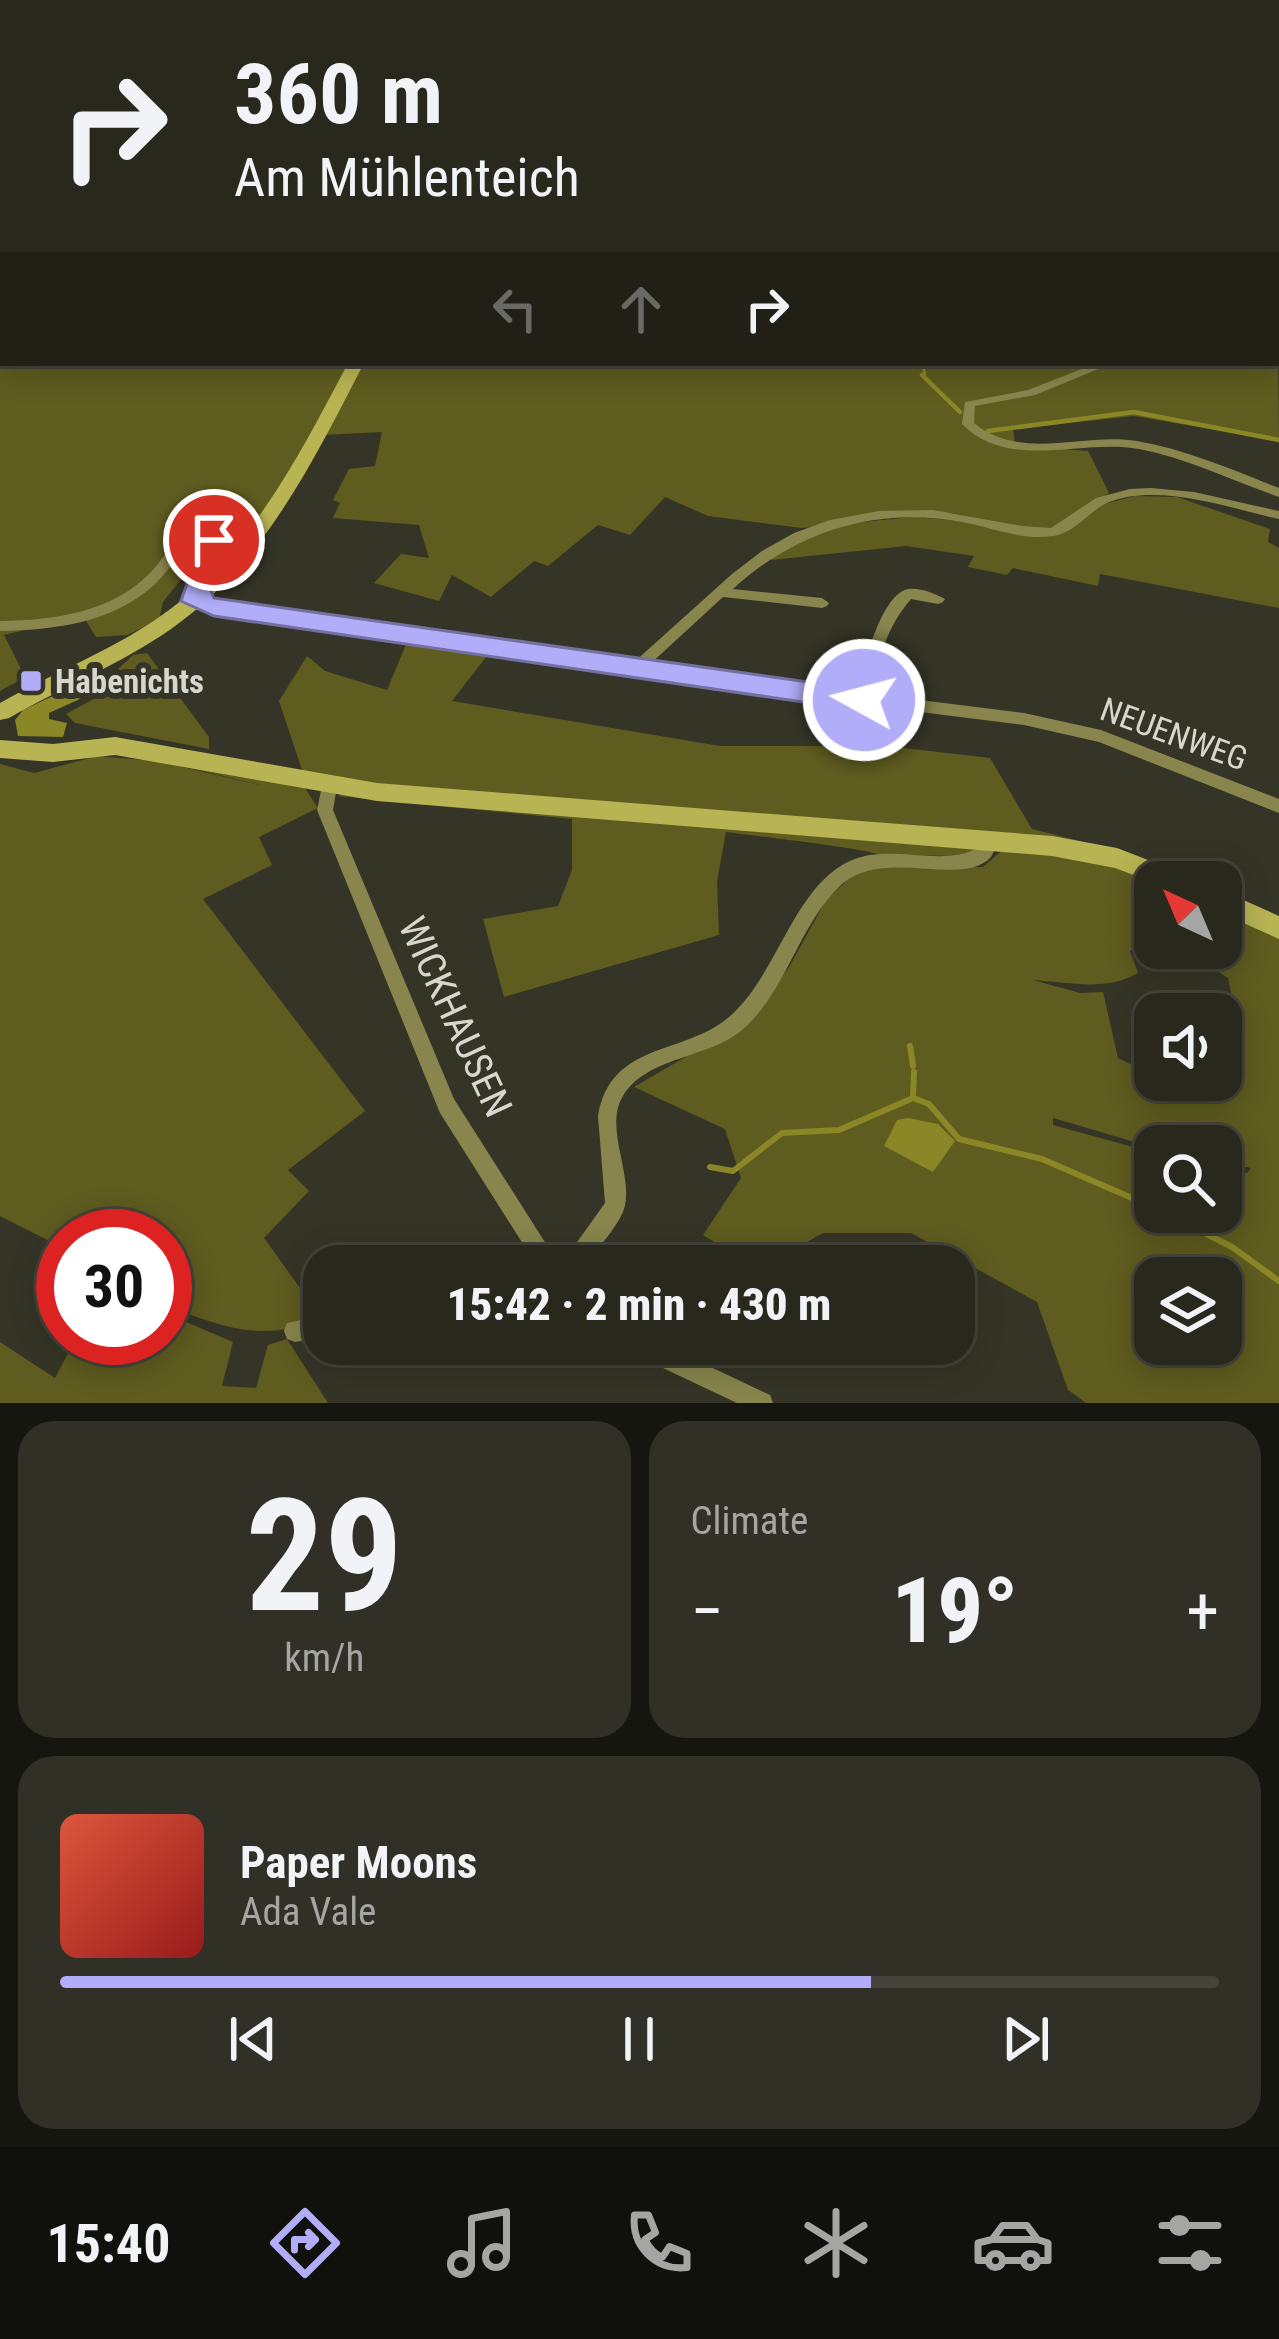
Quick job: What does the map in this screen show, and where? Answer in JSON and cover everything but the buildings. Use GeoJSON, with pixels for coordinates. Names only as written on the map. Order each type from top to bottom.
{"type":"FeatureCollection","features":[{"type":"Feature","properties":{"kind":"main road"},"geometry":{"type":"LineString","coordinates":[[36,752],[0,714],[144,633],[197,597],[280,505],[354,366]]}},
{"type":"Feature","properties":{"kind":"main road"},"geometry":{"type":"LineString","coordinates":[[0,749],[128,747],[329,786],[988,841],[1101,854],[1134,866]]}},
{"type":"Feature","properties":{"kind":"main road"},"geometry":{"type":"LineString","coordinates":[[1242,911],[1279,928]]}},
{"type":"Feature","properties":{"kind":"street"},"geometry":{"type":"LineString","coordinates":[[1099,366],[1031,393],[973,402],[965,410],[968,424],[985,436],[1028,446],[1133,444],[1279,493]]}},
{"type":"Feature","properties":{"kind":"street"},"geometry":{"type":"LineString","coordinates":[[638,667],[784,539],[824,524],[935,514],[1039,532],[1060,530],[1102,500],[1135,493],[1190,496],[1279,515]]}},
{"type":"Feature","properties":{"kind":"street"},"geometry":{"type":"LineString","coordinates":[[0,626],[56,622],[118,602],[152,580],[185,540],[204,533],[214,544],[196,584],[197,597]]}},
{"type":"Feature","properties":{"kind":"street"},"geometry":{"type":"LineString","coordinates":[[720,592],[822,603]]}},
{"type":"Feature","properties":{"kind":"street"},"geometry":{"type":"LineString","coordinates":[[864,700],[874,640],[902,601],[908,594],[938,599]]}},
{"type":"Feature","properties":{"kind":"street","name":"NEUENWEG"},"geometry":{"type":"LineString","coordinates":[[197,597],[1093,734],[1279,806]]}},
{"type":"Feature","properties":{"kind":"street","name":"WICKHAUSEN"},"geometry":{"type":"LineString","coordinates":[[329,786],[325,810],[447,1106],[536,1245]]}},
{"type":"Feature","properties":{"kind":"street"},"geometry":{"type":"LineString","coordinates":[[587,1245],[615,1207],[607,1116],[614,1091],[637,1068],[660,1062],[736,1023],[783,967],[820,896],[850,869],[885,859],[972,860],[986,852],[988,841]]}},
{"type":"Feature","properties":{"kind":"street"},"geometry":{"type":"LineString","coordinates":[[295,1331],[303,1330]]}},
{"type":"Feature","properties":{"kind":"street"},"geometry":{"type":"LineString","coordinates":[[681,1365],[762,1403]]}},
{"type":"Feature","properties":{"kind":"shaded area"},"geometry":{"type":"Polygon","coordinates":[[[0,366],[1278,366],[1279,441],[1134,416],[1013,429],[1015,445],[1088,451],[1109,493],[1062,526],[1038,530],[952,513],[802,528],[708,516],[665,497],[630,535],[598,525],[548,566],[534,561],[491,597],[452,575],[439,601],[374,583],[401,554],[429,558],[419,525],[333,518],[340,503],[333,500],[349,469],[375,466],[382,432],[323,435],[280,498],[204,584],[183,577],[163,602],[159,620],[127,635],[96,637],[83,616],[4,635],[25,677],[0,691],[0,366]]]}},
{"type":"Feature","properties":{"kind":"shaded area"},"geometry":{"type":"Polygon","coordinates":[[[1135,496],[1177,497],[1270,529],[1268,542],[1279,548],[1279,608],[1100,574],[1098,586],[1013,568],[1007,575],[968,567],[974,556],[906,546],[771,560],[766,554],[825,526],[909,516],[1063,532],[1104,504],[1135,496]]]}},
{"type":"Feature","properties":{"kind":"shaded area"},"geometry":{"type":"Polygon","coordinates":[[[407,642],[490,652],[452,701],[720,746],[887,746],[990,758],[1032,829],[1147,861],[304,776],[279,701],[307,656],[325,671],[387,690],[407,642]]]}},
{"type":"Feature","properties":{"kind":"shaded area"},"geometry":{"type":"Polygon","coordinates":[[[147,653],[209,737],[209,749],[75,723],[66,714],[127,681],[118,669],[133,655],[147,653]]]}},
{"type":"Feature","properties":{"kind":"shaded area"},"geometry":{"type":"Polygon","coordinates":[[[100,674],[110,674],[113,684],[49,713],[49,719],[67,723],[63,737],[18,736],[15,720],[23,710],[100,674]]]}},
{"type":"Feature","properties":{"kind":"shaded area"},"geometry":{"type":"Polygon","coordinates":[[[97,756],[157,761],[264,786],[174,764],[305,788],[318,808],[259,837],[272,865],[203,899],[365,1111],[288,1170],[309,1191],[264,1238],[303,1292],[303,1324],[262,1331],[192,1315],[192,1209],[36,1209],[36,1234],[0,1216],[0,764],[34,773],[97,756]]]}},
{"type":"Feature","properties":{"kind":"shaded area"},"geometry":{"type":"Polygon","coordinates":[[[338,796],[961,843],[976,850],[967,856],[880,855],[726,832],[717,881],[719,935],[504,997],[483,919],[558,906],[572,870],[572,819],[338,796]]]}},
{"type":"Feature","properties":{"kind":"shaded area"},"geometry":{"type":"Polygon","coordinates":[[[1005,848],[1091,857],[1134,874],[1134,949],[1130,951],[1138,973],[1113,982],[1086,984],[1033,980],[1080,993],[1103,992],[1118,1058],[1134,1066],[1134,1101],[1242,1101],[1242,993],[1231,993],[1228,978],[1214,969],[1242,969],[1242,916],[1279,933],[1279,1403],[1086,1403],[1068,1390],[1037,1302],[975,1268],[975,1245],[933,1245],[911,1233],[823,1233],[802,1245],[719,1245],[703,1235],[741,1178],[725,1129],[634,1087],[740,1025],[788,969],[826,900],[855,873],[877,865],[983,867],[1005,848]]]}},
{"type":"Feature","properties":{"kind":"shaded area"},"geometry":{"type":"Polygon","coordinates":[[[897,1120],[938,1124],[955,1141],[933,1172],[884,1146],[897,1120]]]}},
{"type":"Feature","properties":{"kind":"shaded area"},"geometry":{"type":"Polygon","coordinates":[[[192,1325],[233,1342],[222,1386],[256,1388],[268,1345],[287,1339],[328,1403],[0,1403],[0,1342],[55,1378],[62,1365],[192,1365],[192,1325]]]}},
{"type":"Feature","properties":{"kind":"waterway"},"geometry":{"type":"LineString","coordinates":[[923,366],[925,378]]}},
{"type":"Feature","properties":{"kind":"waterway"},"geometry":{"type":"LineString","coordinates":[[922,375],[925,378]]}},
{"type":"Feature","properties":{"kind":"waterway"},"geometry":{"type":"LineString","coordinates":[[925,378],[960,412]]}},
{"type":"Feature","properties":{"kind":"waterway"},"geometry":{"type":"LineString","coordinates":[[988,431],[1134,412],[1279,440]]}},
{"type":"Feature","properties":{"kind":"waterway"},"geometry":{"type":"LineString","coordinates":[[910,1046],[913,1066]]}},
{"type":"Feature","properties":{"kind":"waterway"},"geometry":{"type":"LineString","coordinates":[[913,1096],[914,1072]]}},
{"type":"Feature","properties":{"kind":"waterway"},"geometry":{"type":"LineString","coordinates":[[710,1167],[733,1171],[782,1133],[839,1130],[913,1098],[929,1104],[959,1139],[1042,1159],[1134,1199]]}},
{"type":"Feature","properties":{"kind":"waterway"},"geometry":{"type":"LineString","coordinates":[[1204,1233],[1279,1281]]}},
{"type":"Feature","properties":{"kind":"place","name":"Habenichts"},"geometry":{"type":"Point","coordinates":[31,681]}},
{"type":"Feature","properties":{"kind":"route"},"geometry":{"type":"LineString","coordinates":[[214,540],[196,584],[201,593],[194,601],[214,607],[864,700]]}}]}
